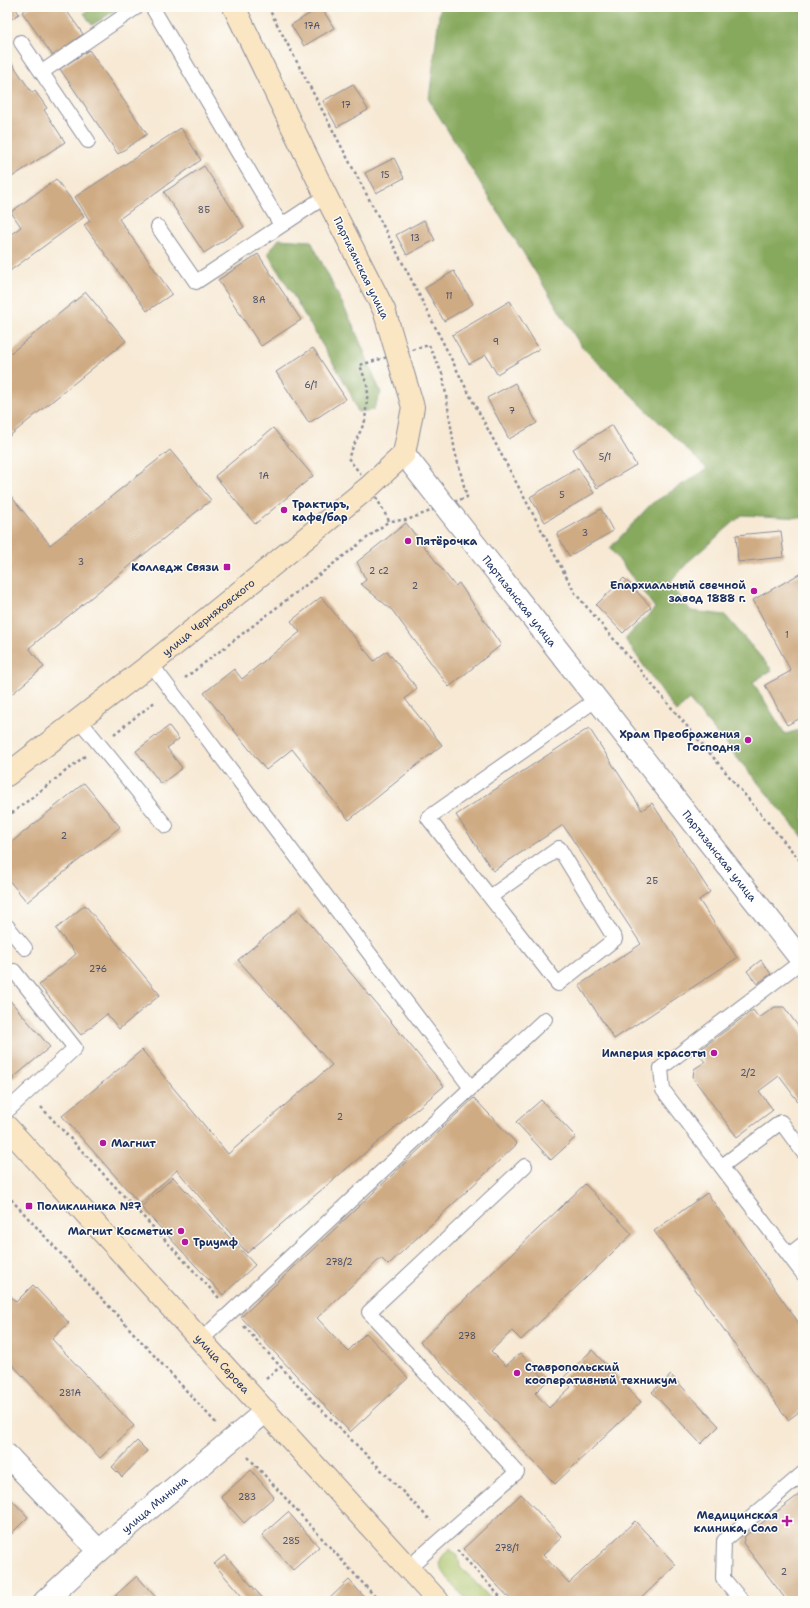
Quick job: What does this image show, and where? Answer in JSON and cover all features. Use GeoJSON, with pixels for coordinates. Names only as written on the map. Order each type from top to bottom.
{"type":"FeatureCollection","features":[{"type":"Feature","properties":{"kind":"main road","name":"Партизанская улица"},"geometry":{"type":"LineString","coordinates":[[234,7],[326,196],[384,310],[413,407],[404,454]]}},
{"type":"Feature","properties":{"kind":"main road","name":"улица Черняховского"},"geometry":{"type":"LineString","coordinates":[[7,775],[80,721],[151,664],[370,486],[404,454]]}},
{"type":"Feature","properties":{"kind":"main road","name":"улица Серова"},"geometry":{"type":"LineString","coordinates":[[7,1127],[438,1601]]}},
{"type":"Feature","properties":{"kind":"street","name":"Партизанская улица"},"geometry":{"type":"LineString","coordinates":[[404,454],[803,961]]}},
{"type":"Feature","properties":{"kind":"street","name":"улица Минина"},"geometry":{"type":"LineString","coordinates":[[45,1601],[99,1551],[266,1411]]}},
{"type":"Feature","properties":{"kind":"street"},"geometry":{"type":"LineString","coordinates":[[7,1455],[99,1551]]}},
{"type":"Feature","properties":{"kind":"lane"},"geometry":{"type":"LineString","coordinates":[[42,72],[136,7]]}},
{"type":"Feature","properties":{"kind":"lane"},"geometry":{"type":"LineString","coordinates":[[152,7],[281,225]]}},
{"type":"Feature","properties":{"kind":"lane"},"geometry":{"type":"LineString","coordinates":[[21,42],[88,141]]}},
{"type":"Feature","properties":{"kind":"lane"},"geometry":{"type":"LineString","coordinates":[[158,227],[196,282],[326,196]]}},
{"type":"Feature","properties":{"kind":"lane"},"geometry":{"type":"LineString","coordinates":[[151,664],[471,1088]]}},
{"type":"Feature","properties":{"kind":"lane"},"geometry":{"type":"LineString","coordinates":[[490,897],[559,848],[615,939],[558,984],[428,818],[597,699]]}},
{"type":"Feature","properties":{"kind":"lane"},"geometry":{"type":"LineString","coordinates":[[80,721],[166,826]]}},
{"type":"Feature","properties":{"kind":"lane"},"geometry":{"type":"LineString","coordinates":[[7,926],[25,948]]}},
{"type":"Feature","properties":{"kind":"lane"},"geometry":{"type":"LineString","coordinates":[[803,961],[661,1068],[663,1090],[803,1274]]}},
{"type":"Feature","properties":{"kind":"lane"},"geometry":{"type":"LineString","coordinates":[[7,1111],[75,1048],[14,971]]}},
{"type":"Feature","properties":{"kind":"lane"},"geometry":{"type":"LineString","coordinates":[[201,1340],[545,1019]]}},
{"type":"Feature","properties":{"kind":"lane"},"geometry":{"type":"LineString","coordinates":[[722,1166],[780,1122],[803,1152]]}},
{"type":"Feature","properties":{"kind":"lane"},"geometry":{"type":"LineString","coordinates":[[408,1568],[517,1472],[369,1312],[525,1166]]}},
{"type":"Feature","properties":{"kind":"lane"},"geometry":{"type":"LineString","coordinates":[[790,1255],[803,1244]]}},
{"type":"Feature","properties":{"kind":"lane"},"geometry":{"type":"LineString","coordinates":[[742,1601],[723,1578],[724,1541],[803,1473]]}},
{"type":"Feature","properties":{"kind":"path"},"geometry":{"type":"LineString","coordinates":[[268,7],[575,594],[803,864]]}},
{"type":"Feature","properties":{"kind":"path"},"geometry":{"type":"LineString","coordinates":[[7,817],[389,521]]}},
{"type":"Feature","properties":{"kind":"path"},"geometry":{"type":"LineString","coordinates":[[7,1074],[28,1092],[231,1311],[280,1367],[360,1447],[504,1601]]}},
{"type":"Feature","properties":{"kind":"path"},"geometry":{"type":"LineString","coordinates":[[7,1195],[380,1601]]}},
{"type":"Feature","properties":{"kind":"path"},"geometry":{"type":"LineString","coordinates":[[250,1393],[280,1367]]}},
{"type":"Feature","properties":{"kind":"path"},"geometry":{"type":"LineString","coordinates":[[216,1423],[222,1418]]}},
{"type":"Feature","properties":{"kind":"green space"},"geometry":{"type":"Polygon","coordinates":[[[92,7],[121,7],[92,25],[84,13],[92,7]]]}},
{"type":"Feature","properties":{"kind":"green space"},"geometry":{"type":"Polygon","coordinates":[[[440,7],[803,7],[803,518],[742,515],[689,561],[670,583],[691,611],[725,615],[772,670],[753,682],[785,734],[803,729],[803,837],[689,700],[676,712],[625,639],[655,608],[610,548],[651,504],[707,469],[581,346],[429,100],[440,7]]]}},
{"type":"Feature","properties":{"kind":"green space"},"geometry":{"type":"Polygon","coordinates":[[[279,239],[311,241],[353,325],[381,393],[373,410],[358,412],[349,390],[268,253],[279,239]]]}},
{"type":"Feature","properties":{"kind":"green space"},"geometry":{"type":"Polygon","coordinates":[[[450,1549],[458,1556],[460,1566],[493,1601],[468,1601],[451,1582],[443,1571],[440,1562],[443,1556],[450,1549]]]}},
{"type":"Feature","properties":{"kind":"building"},"geometry":{"type":"Polygon","coordinates":[[[7,7],[15,7],[19,14],[7,22],[7,7]]]}},
{"type":"Feature","properties":{"kind":"building"},"geometry":{"type":"Polygon","coordinates":[[[30,7],[64,7],[83,34],[53,56],[22,12],[30,7]]]}},
{"type":"Feature","properties":{"kind":"building"},"geometry":{"type":"Polygon","coordinates":[[[321,7],[334,28],[304,46],[291,25],[321,7]]]}},
{"type":"Feature","properties":{"kind":"building"},"geometry":{"type":"Polygon","coordinates":[[[89,50],[147,134],[118,154],[60,69],[89,50]]]}},
{"type":"Feature","properties":{"kind":"building"},"geometry":{"type":"Polygon","coordinates":[[[12,63],[32,93],[35,91],[47,108],[44,110],[65,142],[12,177],[7,169],[7,66],[12,63]]]}},
{"type":"Feature","properties":{"kind":"building"},"geometry":{"type":"Polygon","coordinates":[[[353,84],[368,110],[337,127],[323,101],[353,84]]]}},
{"type":"Feature","properties":{"kind":"building"},"geometry":{"type":"Polygon","coordinates":[[[181,128],[201,160],[119,219],[172,294],[147,311],[84,225],[90,221],[75,197],[181,128]]]}},
{"type":"Feature","properties":{"kind":"building"},"geometry":{"type":"Polygon","coordinates":[[[394,158],[404,178],[376,193],[365,173],[394,158]]]}},
{"type":"Feature","properties":{"kind":"building"},"geometry":{"type":"Polygon","coordinates":[[[204,166],[244,227],[204,253],[164,192],[204,166]]]}},
{"type":"Feature","properties":{"kind":"building"},"geometry":{"type":"Polygon","coordinates":[[[56,179],[84,217],[7,273],[7,237],[21,227],[11,212],[56,179]]]}},
{"type":"Feature","properties":{"kind":"building"},"geometry":{"type":"Polygon","coordinates":[[[424,220],[435,240],[407,255],[396,235],[424,220]]]}},
{"type":"Feature","properties":{"kind":"building"},"geometry":{"type":"Polygon","coordinates":[[[258,254],[301,320],[261,346],[218,280],[258,254]]]}},
{"type":"Feature","properties":{"kind":"building"},"geometry":{"type":"Polygon","coordinates":[[[454,271],[473,304],[444,321],[425,288],[454,271]]]}},
{"type":"Feature","properties":{"kind":"building"},"geometry":{"type":"Polygon","coordinates":[[[86,292],[126,341],[7,438],[7,356],[86,292]]]}},
{"type":"Feature","properties":{"kind":"building"},"geometry":{"type":"Polygon","coordinates":[[[510,301],[539,349],[497,374],[486,355],[469,364],[452,335],[510,301]]]}},
{"type":"Feature","properties":{"kind":"building"},"geometry":{"type":"Polygon","coordinates":[[[313,348],[346,399],[309,423],[276,372],[313,348]]]}},
{"type":"Feature","properties":{"kind":"building"},"geometry":{"type":"Polygon","coordinates":[[[515,383],[537,423],[509,439],[487,398],[515,383]]]}},
{"type":"Feature","properties":{"kind":"building"},"geometry":{"type":"Polygon","coordinates":[[[612,425],[636,465],[597,488],[573,449],[612,425]]]}},
{"type":"Feature","properties":{"kind":"building"},"geometry":{"type":"Polygon","coordinates":[[[273,428],[313,476],[255,524],[215,476],[273,428]]]}},
{"type":"Feature","properties":{"kind":"building"},"geometry":{"type":"Polygon","coordinates":[[[170,450],[211,500],[29,648],[44,667],[7,698],[7,491],[50,545],[170,450]]]}},
{"type":"Feature","properties":{"kind":"building"},"geometry":{"type":"Polygon","coordinates":[[[578,468],[594,493],[545,522],[530,497],[578,468]]]}},
{"type":"Feature","properties":{"kind":"building"},"geometry":{"type":"Polygon","coordinates":[[[601,509],[613,531],[569,556],[557,534],[601,509]]]}},
{"type":"Feature","properties":{"kind":"building"},"geometry":{"type":"Polygon","coordinates":[[[406,523],[455,586],[459,583],[501,645],[449,687],[392,610],[361,584],[366,580],[357,562],[406,523]]]}},
{"type":"Feature","properties":{"kind":"building"},"geometry":{"type":"Polygon","coordinates":[[[781,531],[784,557],[738,562],[736,535],[781,531]]]}},
{"type":"Feature","properties":{"kind":"building"},"geometry":{"type":"Polygon","coordinates":[[[803,572],[803,717],[787,725],[765,685],[791,671],[753,600],[803,572]]]}},
{"type":"Feature","properties":{"kind":"building"},"geometry":{"type":"Polygon","coordinates":[[[624,578],[651,607],[623,633],[596,605],[624,578]]]}},
{"type":"Feature","properties":{"kind":"building"},"geometry":{"type":"Polygon","coordinates":[[[321,597],[374,661],[387,651],[417,688],[405,699],[442,745],[349,820],[292,749],[266,770],[204,693],[234,669],[242,679],[300,632],[291,621],[321,597]]]}},
{"type":"Feature","properties":{"kind":"building"},"geometry":{"type":"Polygon","coordinates":[[[169,726],[179,739],[167,748],[182,768],[161,784],[136,751],[169,726]]]}},
{"type":"Feature","properties":{"kind":"building"},"geometry":{"type":"Polygon","coordinates":[[[589,728],[642,810],[652,803],[710,892],[699,900],[737,958],[614,1039],[579,985],[641,944],[563,825],[493,871],[456,815],[589,728]]]}},
{"type":"Feature","properties":{"kind":"building"},"geometry":{"type":"Polygon","coordinates":[[[84,783],[120,827],[27,902],[7,878],[7,846],[84,783]]]}},
{"type":"Feature","properties":{"kind":"building"},"geometry":{"type":"Polygon","coordinates":[[[85,905],[160,995],[119,1029],[107,1014],[81,1035],[39,985],[76,954],[56,929],[85,905]]]}},
{"type":"Feature","properties":{"kind":"building"},"geometry":{"type":"Polygon","coordinates":[[[298,909],[444,1086],[247,1253],[177,1170],[140,1204],[62,1116],[142,1050],[228,1154],[332,1065],[238,960],[298,909]]]}},
{"type":"Feature","properties":{"kind":"building"},"geometry":{"type":"Polygon","coordinates":[[[761,960],[771,974],[757,984],[747,971],[761,960]]]}},
{"type":"Feature","properties":{"kind":"building"},"geometry":{"type":"Polygon","coordinates":[[[7,997],[50,1047],[13,1078],[7,1070],[7,997]]]}},
{"type":"Feature","properties":{"kind":"building"},"geometry":{"type":"Polygon","coordinates":[[[775,1007],[784,1007],[803,1033],[803,1108],[779,1076],[759,1091],[773,1110],[737,1137],[693,1078],[694,1069],[705,1062],[697,1052],[753,1010],[759,1018],[775,1007]]]}},
{"type":"Feature","properties":{"kind":"building"},"geometry":{"type":"Polygon","coordinates":[[[474,1098],[517,1144],[388,1265],[381,1258],[317,1318],[348,1351],[366,1333],[408,1378],[350,1432],[241,1317],[474,1098]]]}},
{"type":"Feature","properties":{"kind":"building"},"geometry":{"type":"Polygon","coordinates":[[[541,1100],[576,1137],[551,1160],[516,1122],[541,1100]]]}},
{"type":"Feature","properties":{"kind":"building"},"geometry":{"type":"Polygon","coordinates":[[[173,1177],[255,1265],[223,1295],[141,1207],[173,1177]]]}},
{"type":"Feature","properties":{"kind":"building"},"geometry":{"type":"Polygon","coordinates":[[[585,1184],[632,1234],[521,1340],[512,1331],[491,1351],[506,1366],[520,1353],[547,1381],[535,1393],[549,1408],[571,1387],[563,1378],[592,1350],[641,1402],[555,1484],[420,1342],[585,1184]]]}},
{"type":"Feature","properties":{"kind":"building"},"geometry":{"type":"Polygon","coordinates":[[[707,1193],[803,1329],[803,1409],[788,1420],[654,1231],[707,1193]]]}},
{"type":"Feature","properties":{"kind":"building"},"geometry":{"type":"Polygon","coordinates":[[[33,1285],[69,1323],[52,1339],[134,1426],[100,1458],[7,1359],[7,1292],[16,1302],[33,1285]]]}},
{"type":"Feature","properties":{"kind":"building"},"geometry":{"type":"Polygon","coordinates":[[[671,1375],[719,1426],[701,1444],[652,1392],[671,1375]]]}},
{"type":"Feature","properties":{"kind":"building"},"geometry":{"type":"Polygon","coordinates":[[[137,1441],[147,1451],[122,1477],[112,1467],[137,1441]]]}},
{"type":"Feature","properties":{"kind":"building"},"geometry":{"type":"Polygon","coordinates":[[[251,1470],[274,1497],[244,1523],[221,1497],[251,1470]]]}},
{"type":"Feature","properties":{"kind":"building"},"geometry":{"type":"Polygon","coordinates":[[[801,1493],[803,1496],[803,1601],[787,1601],[743,1543],[745,1536],[801,1493]]]}},
{"type":"Feature","properties":{"kind":"building"},"geometry":{"type":"Polygon","coordinates":[[[521,1494],[562,1537],[543,1555],[569,1583],[635,1521],[676,1565],[638,1601],[512,1601],[463,1549],[521,1494]]]}},
{"type":"Feature","properties":{"kind":"building"},"geometry":{"type":"Polygon","coordinates":[[[8,1496],[28,1517],[9,1536],[7,1534],[8,1496]]]}},
{"type":"Feature","properties":{"kind":"building"},"geometry":{"type":"Polygon","coordinates":[[[288,1512],[319,1547],[293,1570],[262,1535],[288,1512]]]}},
{"type":"Feature","properties":{"kind":"building"},"geometry":{"type":"Polygon","coordinates":[[[225,1555],[265,1601],[246,1601],[214,1564],[225,1555]]]}},
{"type":"Feature","properties":{"kind":"building"},"geometry":{"type":"Polygon","coordinates":[[[137,1576],[159,1601],[109,1601],[137,1576]]]}},
{"type":"Feature","properties":{"kind":"building"},"geometry":{"type":"Polygon","coordinates":[[[349,1580],[366,1599],[364,1601],[328,1600],[349,1580]]]}},
{"type":"Feature","properties":{"kind":"place","name":"Трактиръ, кафе/бар"},"geometry":{"type":"Point","coordinates":[284,510]}},
{"type":"Feature","properties":{"kind":"place","name":"Пятёрочка"},"geometry":{"type":"Point","coordinates":[408,541]}},
{"type":"Feature","properties":{"kind":"place","name":"Колледж Связи"},"geometry":{"type":"Point","coordinates":[227,567]}},
{"type":"Feature","properties":{"kind":"place","name":"Епархиальный свечной завод 1888 г."},"geometry":{"type":"Point","coordinates":[754,591]}},
{"type":"Feature","properties":{"kind":"place","name":"Храм Преображения Господня"},"geometry":{"type":"Point","coordinates":[748,740]}},
{"type":"Feature","properties":{"kind":"place","name":"Империя красоты"},"geometry":{"type":"Point","coordinates":[714,1053]}},
{"type":"Feature","properties":{"kind":"place","name":"Магнит"},"geometry":{"type":"Point","coordinates":[103,1143]}},
{"type":"Feature","properties":{"kind":"place","name":"Поликлиника №7"},"geometry":{"type":"Point","coordinates":[29,1206]}},
{"type":"Feature","properties":{"kind":"place","name":"Магнит Косметик"},"geometry":{"type":"Point","coordinates":[181,1231]}},
{"type":"Feature","properties":{"kind":"place","name":"Триумф"},"geometry":{"type":"Point","coordinates":[185,1242]}},
{"type":"Feature","properties":{"kind":"place","name":"Ставропольский кооперативный техникум"},"geometry":{"type":"Point","coordinates":[517,1373]}},
{"type":"Feature","properties":{"kind":"place","name":"Медицинская клиника, Соло"},"geometry":{"type":"Point","coordinates":[787,1521]}}]}
